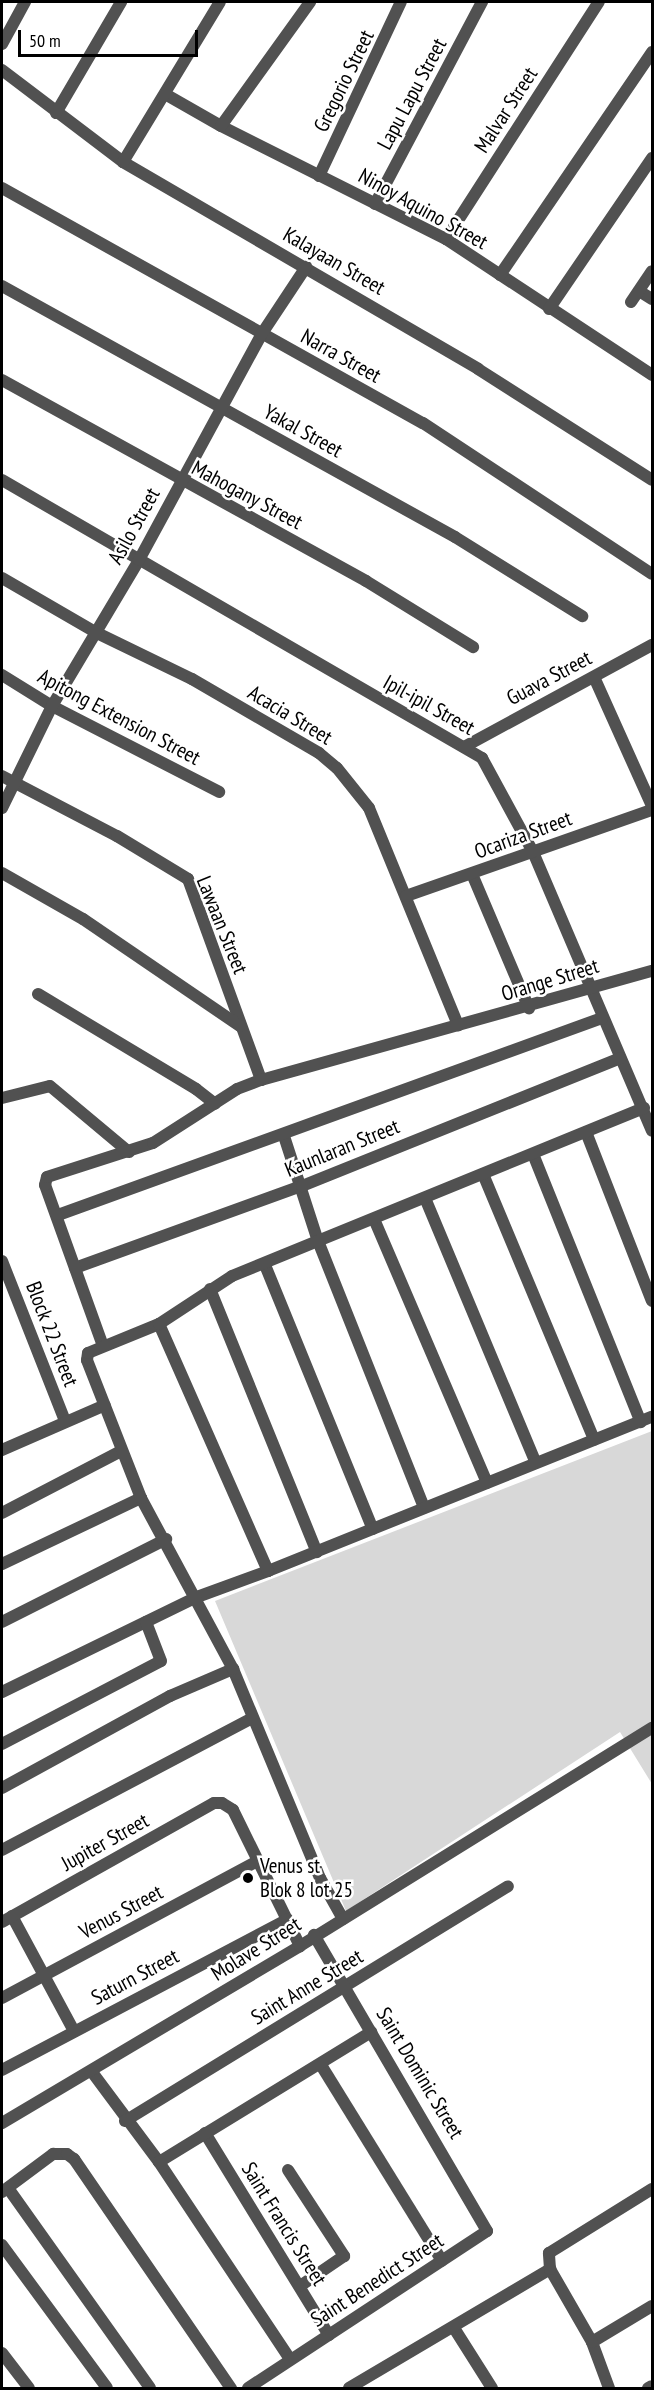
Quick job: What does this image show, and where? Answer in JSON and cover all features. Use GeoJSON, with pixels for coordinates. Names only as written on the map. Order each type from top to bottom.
{"type":"FeatureCollection","features":[{"type":"Feature","properties":{"kind":"street"},"geometry":{"type":"LineString","coordinates":[[2,44],[25,2]]}},
{"type":"Feature","properties":{"kind":"street"},"geometry":{"type":"LineString","coordinates":[[56,113],[121,2]]}},
{"type":"Feature","properties":{"kind":"street"},"geometry":{"type":"LineString","coordinates":[[123,162],[220,2]]}},
{"type":"Feature","properties":{"kind":"street"},"geometry":{"type":"LineString","coordinates":[[221,126],[310,2]]}},
{"type":"Feature","properties":{"kind":"street","name":"Gregorio Street"},"geometry":{"type":"LineString","coordinates":[[319,176],[401,2]]}},
{"type":"Feature","properties":{"kind":"street","name":"Lapu Lapu Street"},"geometry":{"type":"LineString","coordinates":[[375,204],[482,2]]}},
{"type":"Feature","properties":{"kind":"street","name":"Malvar Street"},"geometry":{"type":"LineString","coordinates":[[446,239],[599,2]]}},
{"type":"Feature","properties":{"kind":"street"},"geometry":{"type":"LineString","coordinates":[[500,275],[652,52]]}},
{"type":"Feature","properties":{"kind":"street","name":"Kalayaan Street"},"geometry":{"type":"LineString","coordinates":[[2,70],[123,162],[478,369],[652,480]]}},
{"type":"Feature","properties":{"kind":"street","name":"Ninoy Aquino Street"},"geometry":{"type":"LineString","coordinates":[[165,94],[221,126],[446,239],[652,375]]}},
{"type":"Feature","properties":{"kind":"street"},"geometry":{"type":"LineString","coordinates":[[549,309],[652,158]]}},
{"type":"Feature","properties":{"kind":"street","name":"Narra Street"},"geometry":{"type":"LineString","coordinates":[[2,188],[261,335],[423,423],[652,574]]}},
{"type":"Feature","properties":{"kind":"street","name":"Asilo Street"},"geometry":{"type":"LineString","coordinates":[[2,808],[52,706],[138,560],[261,335],[306,267]]}},
{"type":"Feature","properties":{"kind":"street"},"geometry":{"type":"LineString","coordinates":[[631,302],[652,271]]}},
{"type":"Feature","properties":{"kind":"street","name":"Yakal Street"},"geometry":{"type":"LineString","coordinates":[[2,286],[455,537],[582,616]]}},
{"type":"Feature","properties":{"kind":"street"},"geometry":{"type":"LineString","coordinates":[[639,291],[652,299]]}},
{"type":"Feature","properties":{"kind":"street","name":"Mahogany Street"},"geometry":{"type":"LineString","coordinates":[[2,380],[181,482],[366,581],[473,647]]}},
{"type":"Feature","properties":{"kind":"street","name":"Ipil-ipil Street"},"geometry":{"type":"LineString","coordinates":[[2,480],[464,747],[490,769],[532,852],[652,1131]]}},
{"type":"Feature","properties":{"kind":"street","name":"Acacia Street"},"geometry":{"type":"LineString","coordinates":[[2,578],[95,632],[192,679],[319,753],[337,768],[369,808],[458,1025]]}},
{"type":"Feature","properties":{"kind":"street","name":"Guava Street"},"geometry":{"type":"LineString","coordinates":[[464,747],[652,646]]}},
{"type":"Feature","properties":{"kind":"street","name":"Apitong Extension Street"},"geometry":{"type":"LineString","coordinates":[[2,675],[52,706],[219,792]]}},
{"type":"Feature","properties":{"kind":"street"},"geometry":{"type":"LineString","coordinates":[[594,677],[652,806]]}},
{"type":"Feature","properties":{"kind":"street","name":"Lawaan Street"},"geometry":{"type":"LineString","coordinates":[[2,776],[188,879],[261,1080]]}},
{"type":"Feature","properties":{"kind":"street","name":"Ocariza Street"},"geometry":{"type":"LineString","coordinates":[[406,896],[652,810]]}},
{"type":"Feature","properties":{"kind":"street"},"geometry":{"type":"LineString","coordinates":[[2,873],[83,919],[240,1026]]}},
{"type":"Feature","properties":{"kind":"street"},"geometry":{"type":"LineString","coordinates":[[472,874],[529,1008]]}},
{"type":"Feature","properties":{"kind":"street","name":"Orange Street"},"geometry":{"type":"LineString","coordinates":[[58,1215],[45,1185],[47,1177],[129,1152],[178,1130],[215,1104],[261,1080],[458,1025],[529,1008],[590,987],[652,973]]}},
{"type":"Feature","properties":{"kind":"street"},"geometry":{"type":"LineString","coordinates":[[38,994],[196,1089],[215,1104]]}},
{"type":"Feature","properties":{"kind":"street"},"geometry":{"type":"LineString","coordinates":[[103,1346],[58,1215],[284,1136],[602,1018]]}},
{"type":"Feature","properties":{"kind":"street","name":"Kaunlaran Street"},"geometry":{"type":"LineString","coordinates":[[75,1268],[302,1186],[620,1058]]}},
{"type":"Feature","properties":{"kind":"street"},"geometry":{"type":"LineString","coordinates":[[2,1098],[50,1086],[129,1152]]}},
{"type":"Feature","properties":{"kind":"street"},"geometry":{"type":"LineString","coordinates":[[343,1919],[320,1878],[233,1669],[166,1539],[141,1498],[87,1360],[92,1350],[159,1324],[231,1276],[265,1265],[318,1241],[644,1108]]}},
{"type":"Feature","properties":{"kind":"street"},"geometry":{"type":"LineString","coordinates":[[586,1132],[652,1301]]}},
{"type":"Feature","properties":{"kind":"street"},"geometry":{"type":"LineString","coordinates":[[284,1136],[318,1241],[424,1508]]}},
{"type":"Feature","properties":{"kind":"street"},"geometry":{"type":"LineString","coordinates":[[2,1692],[197,1597],[317,1552],[647,1419],[533,1154]]}},
{"type":"Feature","properties":{"kind":"street"},"geometry":{"type":"LineString","coordinates":[[483,1174],[594,1440]]}},
{"type":"Feature","properties":{"kind":"street"},"geometry":{"type":"LineString","coordinates":[[424,1198],[536,1463]]}},
{"type":"Feature","properties":{"kind":"street"},"geometry":{"type":"LineString","coordinates":[[374,1219],[487,1483]]}},
{"type":"Feature","properties":{"kind":"street","name":"Block 22 Street"},"geometry":{"type":"LineString","coordinates":[[2,1262],[65,1421]]}},
{"type":"Feature","properties":{"kind":"street"},"geometry":{"type":"LineString","coordinates":[[265,1265],[373,1529]]}},
{"type":"Feature","properties":{"kind":"street"},"geometry":{"type":"LineString","coordinates":[[210,1289],[317,1552]]}},
{"type":"Feature","properties":{"kind":"street"},"geometry":{"type":"LineString","coordinates":[[159,1324],[268,1571]]}},
{"type":"Feature","properties":{"kind":"street"},"geometry":{"type":"LineString","coordinates":[[2,1447],[105,1405]]}},
{"type":"Feature","properties":{"kind":"street"},"geometry":{"type":"LineString","coordinates":[[2,1513],[121,1451]]}},
{"type":"Feature","properties":{"kind":"street"},"geometry":{"type":"LineString","coordinates":[[2,1564],[141,1498]]}},
{"type":"Feature","properties":{"kind":"street"},"geometry":{"type":"LineString","coordinates":[[2,1622],[166,1539]]}},
{"type":"Feature","properties":{"kind":"street"},"geometry":{"type":"LineString","coordinates":[[2,1744],[160,1660],[146,1622]]}},
{"type":"Feature","properties":{"kind":"street"},"geometry":{"type":"LineString","coordinates":[[2,1788],[170,1695],[233,1669]]}},
{"type":"Feature","properties":{"kind":"street"},"geometry":{"type":"LineString","coordinates":[[2,1850],[252,1718]]}},
{"type":"Feature","properties":{"kind":"street","name":"Molave Street"},"geometry":{"type":"LineString","coordinates":[[2,2123],[92,2072],[300,1946],[314,1935],[652,1728]]}},
{"type":"Feature","properties":{"kind":"street","name":"Jupiter Street"},"geometry":{"type":"LineString","coordinates":[[7,1919],[214,1803],[229,1805],[258,1860]]}},
{"type":"Feature","properties":{"kind":"street"},"geometry":{"type":"LineString","coordinates":[[258,1860],[300,1946]]}},
{"type":"Feature","properties":{"kind":"street","name":"Venus Street"},"geometry":{"type":"LineString","coordinates":[[2,1998],[258,1860]]}},
{"type":"Feature","properties":{"kind":"street","name":"Saint Anne Street"},"geometry":{"type":"LineString","coordinates":[[125,2121],[508,1886]]}},
{"type":"Feature","properties":{"kind":"street","name":"Saturn Street"},"geometry":{"type":"LineString","coordinates":[[2,2070],[288,1918]]}},
{"type":"Feature","properties":{"kind":"street"},"geometry":{"type":"LineString","coordinates":[[7,1919],[74,2031]]}},
{"type":"Feature","properties":{"kind":"street","name":"Saint Dominic Street"},"geometry":{"type":"LineString","coordinates":[[314,1935],[347,1986],[371,2032],[458,2177],[486,2234]]}},
{"type":"Feature","properties":{"kind":"street"},"geometry":{"type":"LineString","coordinates":[[159,2162],[321,2065],[371,2032]]}},
{"type":"Feature","properties":{"kind":"street"},"geometry":{"type":"LineString","coordinates":[[321,2065],[442,2261]]}},
{"type":"Feature","properties":{"kind":"street"},"geometry":{"type":"LineString","coordinates":[[92,2072],[125,2121],[159,2162],[290,2359]]}},
{"type":"Feature","properties":{"kind":"street","name":"Saint Francis Street"},"geometry":{"type":"LineString","coordinates":[[205,2133],[329,2335]]}},
{"type":"Feature","properties":{"kind":"street"},"geometry":{"type":"LineString","coordinates":[[150,2388],[4,2190],[53,2154],[68,2154],[74,2159],[231,2388]]}},
{"type":"Feature","properties":{"kind":"street"},"geometry":{"type":"LineString","coordinates":[[288,2170],[344,2256],[300,2286]]}},
{"type":"Feature","properties":{"kind":"street"},"geometry":{"type":"LineString","coordinates":[[609,2388],[592,2342],[550,2269],[550,2248],[652,2189]]}},
{"type":"Feature","properties":{"kind":"street","name":"Saint Benedict Street"},"geometry":{"type":"LineString","coordinates":[[248,2388],[486,2234]]}},
{"type":"Feature","properties":{"kind":"street"},"geometry":{"type":"LineString","coordinates":[[2,2246],[107,2388]]}},
{"type":"Feature","properties":{"kind":"street"},"geometry":{"type":"LineString","coordinates":[[349,2388],[454,2328],[550,2269]]}},
{"type":"Feature","properties":{"kind":"street"},"geometry":{"type":"LineString","coordinates":[[592,2342],[652,2306]]}},
{"type":"Feature","properties":{"kind":"street"},"geometry":{"type":"LineString","coordinates":[[454,2328],[492,2388]]}},
{"type":"Feature","properties":{"kind":"street"},"geometry":{"type":"LineString","coordinates":[[2,2353],[29,2388]]}},
{"type":"Feature","properties":{"kind":"street"},"geometry":{"type":"LineString","coordinates":[[648,2388],[652,2386]]}},
{"type":"Feature","properties":{"kind":"shaded area"},"geometry":{"type":"Polygon","coordinates":[[[652,1431],[652,1784],[620,1732],[346,1911],[215,1601],[652,1431]]]}},
{"type":"Feature","properties":{"kind":"place","name":"Venus st Blok 8 lot 25"},"geometry":{"type":"Point","coordinates":[248,1878]}}]}
